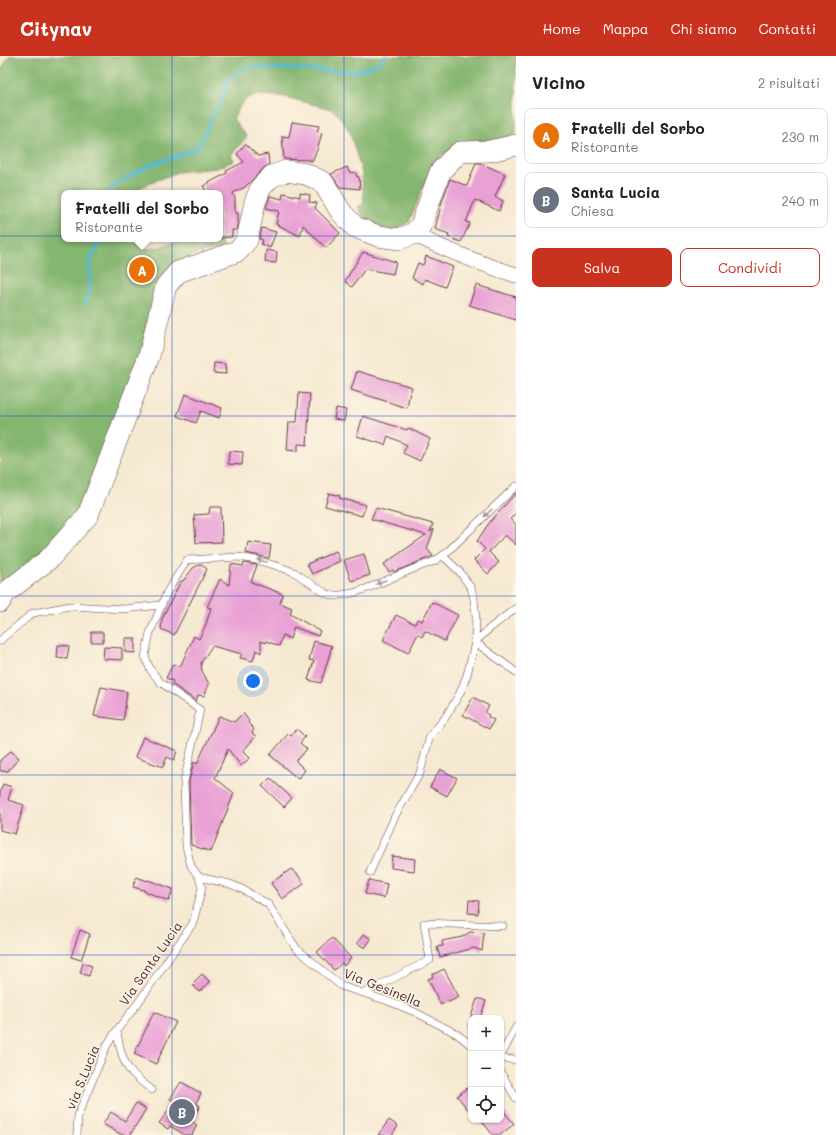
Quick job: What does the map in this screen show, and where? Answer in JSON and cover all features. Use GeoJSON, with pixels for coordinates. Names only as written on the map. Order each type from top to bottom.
{"type":"FeatureCollection","features":[{"type":"Feature","properties":{"kind":"main road"},"geometry":{"type":"LineString","coordinates":[[0,602],[6,593],[49,559],[88,515],[149,356],[166,286],[178,272],[238,251],[247,240],[255,202],[261,186],[272,176],[286,171],[306,174],[323,182],[341,212],[355,227],[378,236],[399,239],[413,234],[421,225],[440,172],[460,152],[490,151],[516,145]]}},
{"type":"Feature","properties":{"kind":"street"},"geometry":{"type":"LineString","coordinates":[[413,234],[430,243],[516,275]]}},
{"type":"Feature","properties":{"kind":"lane"},"geometry":{"type":"LineString","coordinates":[[0,641],[4,636],[33,613],[70,606],[124,609],[162,605],[167,592],[187,560],[238,557],[256,560],[294,572],[325,593],[334,596],[353,593],[435,561],[443,556],[516,486]]}},
{"type":"Feature","properties":{"kind":"lane"},"geometry":{"type":"LineString","coordinates":[[370,872],[395,816],[420,773],[430,736],[445,718],[460,693],[467,675],[475,642],[476,617],[471,588],[460,572],[443,556]]}},
{"type":"Feature","properties":{"kind":"lane","name":"Via Santa Lucia"},"geometry":{"type":"LineString","coordinates":[[117,1030],[138,1003],[193,923],[202,888],[199,877],[191,866],[186,846],[184,782],[200,710],[160,682],[150,669],[145,656],[150,633],[162,605]]}},
{"type":"Feature","properties":{"kind":"lane"},"geometry":{"type":"LineString","coordinates":[[475,642],[490,628],[516,608]]}},
{"type":"Feature","properties":{"kind":"lane"},"geometry":{"type":"LineString","coordinates":[[475,642],[516,672]]}},
{"type":"Feature","properties":{"kind":"lane","name":"Via Gesinella"},"geometry":{"type":"LineString","coordinates":[[199,877],[230,884],[268,904],[296,948],[341,986],[414,1012],[457,1034],[468,1042]]}},
{"type":"Feature","properties":{"kind":"lane"},"geometry":{"type":"LineString","coordinates":[[364,993],[430,960],[424,923],[503,926]]}},
{"type":"Feature","properties":{"kind":"lane"},"geometry":{"type":"LineString","coordinates":[[504,1051],[516,1027]]}},
{"type":"Feature","properties":{"kind":"lane"},"geometry":{"type":"LineString","coordinates":[[117,1030],[118,1041],[125,1062],[131,1072],[152,1090]]}},
{"type":"Feature","properties":{"kind":"lane","name":"via S.Lucia"},"geometry":{"type":"LineString","coordinates":[[77,1135],[78,1115],[107,1045],[117,1030]]}},
{"type":"Feature","properties":{"kind":"lane"},"geometry":{"type":"LineString","coordinates":[[504,1058],[516,1060]]}},
{"type":"Feature","properties":{"kind":"lane"},"geometry":{"type":"LineString","coordinates":[[504,1078],[516,1098]]}},
{"type":"Feature","properties":{"kind":"green space"},"geometry":{"type":"Polygon","coordinates":[[[9,56],[516,56],[516,134],[510,137],[463,144],[440,156],[431,168],[409,222],[395,230],[378,228],[366,220],[358,207],[364,204],[362,173],[350,132],[338,114],[331,109],[281,96],[255,95],[248,98],[242,104],[233,119],[247,137],[231,155],[234,161],[216,168],[177,172],[141,187],[140,190],[61,190],[61,242],[136,242],[143,250],[160,247],[174,242],[185,242],[186,244],[221,242],[224,248],[196,254],[178,264],[145,352],[83,505],[69,527],[0,593],[0,99],[3,94],[0,91],[0,72],[9,56]]]}},
{"type":"Feature","properties":{"kind":"building"},"geometry":{"type":"Polygon","coordinates":[[[292,122],[319,126],[317,132],[322,133],[312,161],[284,159],[282,136],[289,137],[292,122]]]}},
{"type":"Feature","properties":{"kind":"building"},"geometry":{"type":"Polygon","coordinates":[[[245,144],[258,156],[268,154],[269,164],[245,187],[233,193],[235,198],[235,213],[238,213],[237,230],[232,230],[232,237],[223,238],[223,190],[205,190],[203,186],[227,173],[226,171],[244,162],[237,154],[245,144]]]}},
{"type":"Feature","properties":{"kind":"building"},"geometry":{"type":"Polygon","coordinates":[[[476,163],[480,163],[505,174],[495,197],[503,201],[499,211],[475,200],[466,222],[470,223],[461,242],[448,237],[449,234],[435,229],[450,179],[467,186],[476,163]]]}},
{"type":"Feature","properties":{"kind":"building"},"geometry":{"type":"Polygon","coordinates":[[[347,167],[349,172],[356,173],[357,177],[359,177],[360,189],[340,187],[331,174],[347,167]]]}},
{"type":"Feature","properties":{"kind":"building"},"geometry":{"type":"Polygon","coordinates":[[[283,193],[300,197],[300,193],[310,195],[309,202],[317,203],[315,208],[340,233],[326,248],[303,225],[300,236],[276,224],[279,211],[266,208],[270,196],[282,199],[283,193]]]}},
{"type":"Feature","properties":{"kind":"building"},"geometry":{"type":"Polygon","coordinates":[[[262,228],[276,232],[270,248],[261,244],[263,240],[259,239],[262,228]]]}},
{"type":"Feature","properties":{"kind":"building"},"geometry":{"type":"Polygon","coordinates":[[[266,250],[277,252],[276,263],[265,262],[266,250]]]}},
{"type":"Feature","properties":{"kind":"building"},"geometry":{"type":"Polygon","coordinates":[[[363,252],[396,262],[393,274],[365,269],[352,287],[345,281],[363,252]]]}},
{"type":"Feature","properties":{"kind":"building"},"geometry":{"type":"Polygon","coordinates":[[[426,256],[453,267],[445,287],[425,279],[423,284],[412,278],[418,263],[423,265],[426,256]]]}},
{"type":"Feature","properties":{"kind":"building"},"geometry":{"type":"Polygon","coordinates":[[[476,285],[516,297],[516,320],[469,305],[476,285]]]}},
{"type":"Feature","properties":{"kind":"building"},"geometry":{"type":"Polygon","coordinates":[[[214,363],[225,364],[226,374],[213,373],[214,363]]]}},
{"type":"Feature","properties":{"kind":"building"},"geometry":{"type":"Polygon","coordinates":[[[357,371],[412,387],[407,408],[351,390],[357,371]]]}},
{"type":"Feature","properties":{"kind":"building"},"geometry":{"type":"Polygon","coordinates":[[[299,393],[310,394],[307,445],[298,444],[298,451],[287,450],[289,422],[297,422],[299,393]]]}},
{"type":"Feature","properties":{"kind":"building"},"geometry":{"type":"Polygon","coordinates":[[[185,394],[222,408],[219,418],[201,411],[196,423],[177,416],[185,394]]]}},
{"type":"Feature","properties":{"kind":"building"},"geometry":{"type":"Polygon","coordinates":[[[336,408],[346,410],[344,421],[334,419],[336,408]]]}},
{"type":"Feature","properties":{"kind":"building"},"geometry":{"type":"Polygon","coordinates":[[[363,416],[407,430],[408,428],[430,439],[420,461],[403,453],[407,445],[388,436],[385,445],[357,436],[363,416]]]}},
{"type":"Feature","properties":{"kind":"building"},"geometry":{"type":"Polygon","coordinates":[[[229,451],[243,452],[242,465],[228,464],[229,451]]]}},
{"type":"Feature","properties":{"kind":"building"},"geometry":{"type":"Polygon","coordinates":[[[329,493],[340,496],[339,498],[366,505],[362,516],[325,506],[329,493]]]}},
{"type":"Feature","properties":{"kind":"building"},"geometry":{"type":"Polygon","coordinates":[[[516,493],[516,513],[510,519],[516,524],[516,545],[505,535],[489,552],[499,562],[488,574],[474,560],[485,549],[477,541],[489,523],[516,493]]]}},
{"type":"Feature","properties":{"kind":"building"},"geometry":{"type":"Polygon","coordinates":[[[210,507],[221,507],[222,542],[196,543],[194,515],[209,514],[210,507]]]}},
{"type":"Feature","properties":{"kind":"building"},"geometry":{"type":"Polygon","coordinates":[[[376,508],[433,524],[430,532],[434,529],[427,549],[433,556],[394,572],[393,570],[389,572],[384,564],[426,535],[371,519],[376,508]]]}},
{"type":"Feature","properties":{"kind":"building"},"geometry":{"type":"Polygon","coordinates":[[[248,542],[271,545],[269,558],[246,553],[248,542]]]}},
{"type":"Feature","properties":{"kind":"building"},"geometry":{"type":"Polygon","coordinates":[[[336,551],[340,561],[312,574],[307,564],[336,551]]]}},
{"type":"Feature","properties":{"kind":"building"},"geometry":{"type":"Polygon","coordinates":[[[364,554],[370,575],[351,581],[344,560],[364,554]]]}},
{"type":"Feature","properties":{"kind":"building"},"geometry":{"type":"Polygon","coordinates":[[[244,563],[257,565],[251,582],[283,594],[280,603],[292,608],[290,614],[320,631],[318,636],[294,627],[290,639],[283,635],[279,646],[266,641],[266,643],[261,641],[261,653],[256,650],[253,661],[240,658],[242,654],[212,646],[201,663],[202,671],[209,684],[204,696],[198,695],[196,701],[172,684],[173,681],[166,678],[173,664],[180,667],[194,636],[199,639],[211,608],[207,607],[220,579],[229,585],[231,564],[243,566],[244,563]]]}},
{"type":"Feature","properties":{"kind":"building"},"geometry":{"type":"Polygon","coordinates":[[[201,564],[207,569],[174,635],[161,629],[162,619],[181,581],[183,581],[193,568],[201,564]]]}},
{"type":"Feature","properties":{"kind":"building"},"geometry":{"type":"Polygon","coordinates":[[[432,602],[458,615],[445,641],[425,631],[422,637],[418,634],[408,653],[383,640],[396,615],[415,624],[417,619],[422,621],[432,602]]]}},
{"type":"Feature","properties":{"kind":"building"},"geometry":{"type":"Polygon","coordinates":[[[91,632],[103,632],[103,642],[91,642],[91,632]]]}},
{"type":"Feature","properties":{"kind":"building"},"geometry":{"type":"Polygon","coordinates":[[[125,638],[135,638],[135,653],[125,652],[125,638]]]}},
{"type":"Feature","properties":{"kind":"building"},"geometry":{"type":"Polygon","coordinates":[[[314,641],[332,646],[321,683],[308,680],[314,661],[309,660],[314,641]]]}},
{"type":"Feature","properties":{"kind":"building"},"geometry":{"type":"Polygon","coordinates":[[[58,645],[69,646],[67,659],[57,658],[58,645]]]}},
{"type":"Feature","properties":{"kind":"building"},"geometry":{"type":"Polygon","coordinates":[[[104,647],[122,648],[122,660],[103,659],[104,647]]]}},
{"type":"Feature","properties":{"kind":"building"},"geometry":{"type":"Polygon","coordinates":[[[101,687],[127,692],[123,720],[94,716],[101,687]]]}},
{"type":"Feature","properties":{"kind":"building"},"geometry":{"type":"Polygon","coordinates":[[[473,697],[489,706],[485,713],[489,715],[488,717],[494,720],[489,729],[463,715],[473,697]]]}},
{"type":"Feature","properties":{"kind":"building"},"geometry":{"type":"Polygon","coordinates":[[[243,713],[249,721],[248,723],[254,729],[252,733],[256,736],[243,751],[250,758],[241,766],[228,749],[215,778],[234,793],[211,852],[191,845],[189,781],[194,762],[197,764],[219,716],[234,722],[243,713]]]}},
{"type":"Feature","properties":{"kind":"building"},"geometry":{"type":"Polygon","coordinates":[[[297,729],[305,737],[300,743],[307,749],[296,761],[305,770],[298,779],[270,755],[288,734],[291,736],[297,729]]]}},
{"type":"Feature","properties":{"kind":"building"},"geometry":{"type":"Polygon","coordinates":[[[143,737],[177,751],[174,760],[167,757],[163,767],[135,757],[143,737]]]}},
{"type":"Feature","properties":{"kind":"building"},"geometry":{"type":"Polygon","coordinates":[[[11,751],[19,758],[8,771],[0,771],[0,760],[11,751]]]}},
{"type":"Feature","properties":{"kind":"building"},"geometry":{"type":"Polygon","coordinates":[[[440,769],[457,778],[447,796],[430,787],[440,769]]]}},
{"type":"Feature","properties":{"kind":"building"},"geometry":{"type":"Polygon","coordinates":[[[270,778],[292,798],[284,807],[262,786],[270,778]]]}},
{"type":"Feature","properties":{"kind":"building"},"geometry":{"type":"Polygon","coordinates":[[[3,784],[12,787],[8,800],[24,805],[15,834],[0,830],[0,793],[3,784]]]}},
{"type":"Feature","properties":{"kind":"building"},"geometry":{"type":"Polygon","coordinates":[[[392,856],[415,859],[414,871],[391,868],[392,856]]]}},
{"type":"Feature","properties":{"kind":"building"},"geometry":{"type":"Polygon","coordinates":[[[291,869],[298,875],[304,884],[282,899],[271,883],[291,869]]]}},
{"type":"Feature","properties":{"kind":"building"},"geometry":{"type":"Polygon","coordinates":[[[136,877],[173,889],[169,901],[133,887],[136,877]]]}},
{"type":"Feature","properties":{"kind":"building"},"geometry":{"type":"Polygon","coordinates":[[[369,880],[387,884],[384,898],[365,894],[369,880]]]}},
{"type":"Feature","properties":{"kind":"building"},"geometry":{"type":"Polygon","coordinates":[[[469,900],[479,901],[478,914],[468,913],[469,900]]]}},
{"type":"Feature","properties":{"kind":"building"},"geometry":{"type":"Polygon","coordinates":[[[80,930],[90,934],[81,960],[71,957],[80,930]]]}},
{"type":"Feature","properties":{"kind":"building"},"geometry":{"type":"Polygon","coordinates":[[[470,932],[484,933],[482,951],[474,948],[440,957],[437,947],[443,946],[442,941],[462,937],[470,932]]]}},
{"type":"Feature","properties":{"kind":"building"},"geometry":{"type":"Polygon","coordinates":[[[364,934],[371,939],[365,948],[357,943],[364,934]]]}},
{"type":"Feature","properties":{"kind":"building"},"geometry":{"type":"Polygon","coordinates":[[[332,938],[351,958],[344,966],[342,963],[334,970],[317,952],[332,938]]]}},
{"type":"Feature","properties":{"kind":"building"},"geometry":{"type":"Polygon","coordinates":[[[83,963],[92,966],[89,976],[80,973],[83,963]]]}},
{"type":"Feature","properties":{"kind":"building"},"geometry":{"type":"Polygon","coordinates":[[[444,969],[459,997],[449,1002],[447,1001],[441,1005],[428,979],[433,977],[432,975],[444,969]]]}},
{"type":"Feature","properties":{"kind":"building"},"geometry":{"type":"Polygon","coordinates":[[[202,974],[210,982],[199,992],[192,984],[202,974]]]}},
{"type":"Feature","properties":{"kind":"building"},"geometry":{"type":"Polygon","coordinates":[[[477,999],[486,1001],[481,1015],[472,1015],[477,999]]]}},
{"type":"Feature","properties":{"kind":"building"},"geometry":{"type":"Polygon","coordinates":[[[154,1012],[176,1022],[156,1064],[134,1054],[154,1012]]]}},
{"type":"Feature","properties":{"kind":"building"},"geometry":{"type":"Polygon","coordinates":[[[181,1082],[201,1093],[196,1103],[200,1106],[191,1121],[197,1125],[192,1135],[185,1135],[170,1126],[168,1129],[159,1123],[175,1102],[170,1099],[181,1082]]]}},
{"type":"Feature","properties":{"kind":"building"},"geometry":{"type":"Polygon","coordinates":[[[468,1087],[468,1109],[457,1096],[468,1087]]]}},
{"type":"Feature","properties":{"kind":"building"},"geometry":{"type":"Polygon","coordinates":[[[136,1103],[146,1109],[130,1135],[122,1135],[103,1124],[111,1112],[125,1121],[136,1103]]]}},
{"type":"Feature","properties":{"kind":"building"},"geometry":{"type":"Polygon","coordinates":[[[504,1112],[514,1124],[500,1135],[493,1135],[483,1123],[504,1123],[504,1112]]]}},
{"type":"Feature","properties":{"kind":"building"},"geometry":{"type":"Polygon","coordinates":[[[389,1120],[398,1126],[392,1135],[378,1135],[389,1120]]]}},
{"type":"Feature","properties":{"kind":"waterway"},"geometry":{"type":"LineString","coordinates":[[111,190],[114,185],[153,164],[180,155],[199,146],[215,111],[220,105],[227,82],[239,71],[253,67],[354,72],[374,66],[386,56]]}},
{"type":"Feature","properties":{"kind":"waterway"},"geometry":{"type":"LineString","coordinates":[[85,304],[90,287],[90,261],[100,242]]}},
{"type":"Feature","properties":{"kind":"place","name":"Fratelli del Sorbo"},"geometry":{"type":"Point","coordinates":[142,270]}},
{"type":"Feature","properties":{"kind":"place","name":"Santa Lucia"},"geometry":{"type":"Point","coordinates":[182,1112]}}]}
